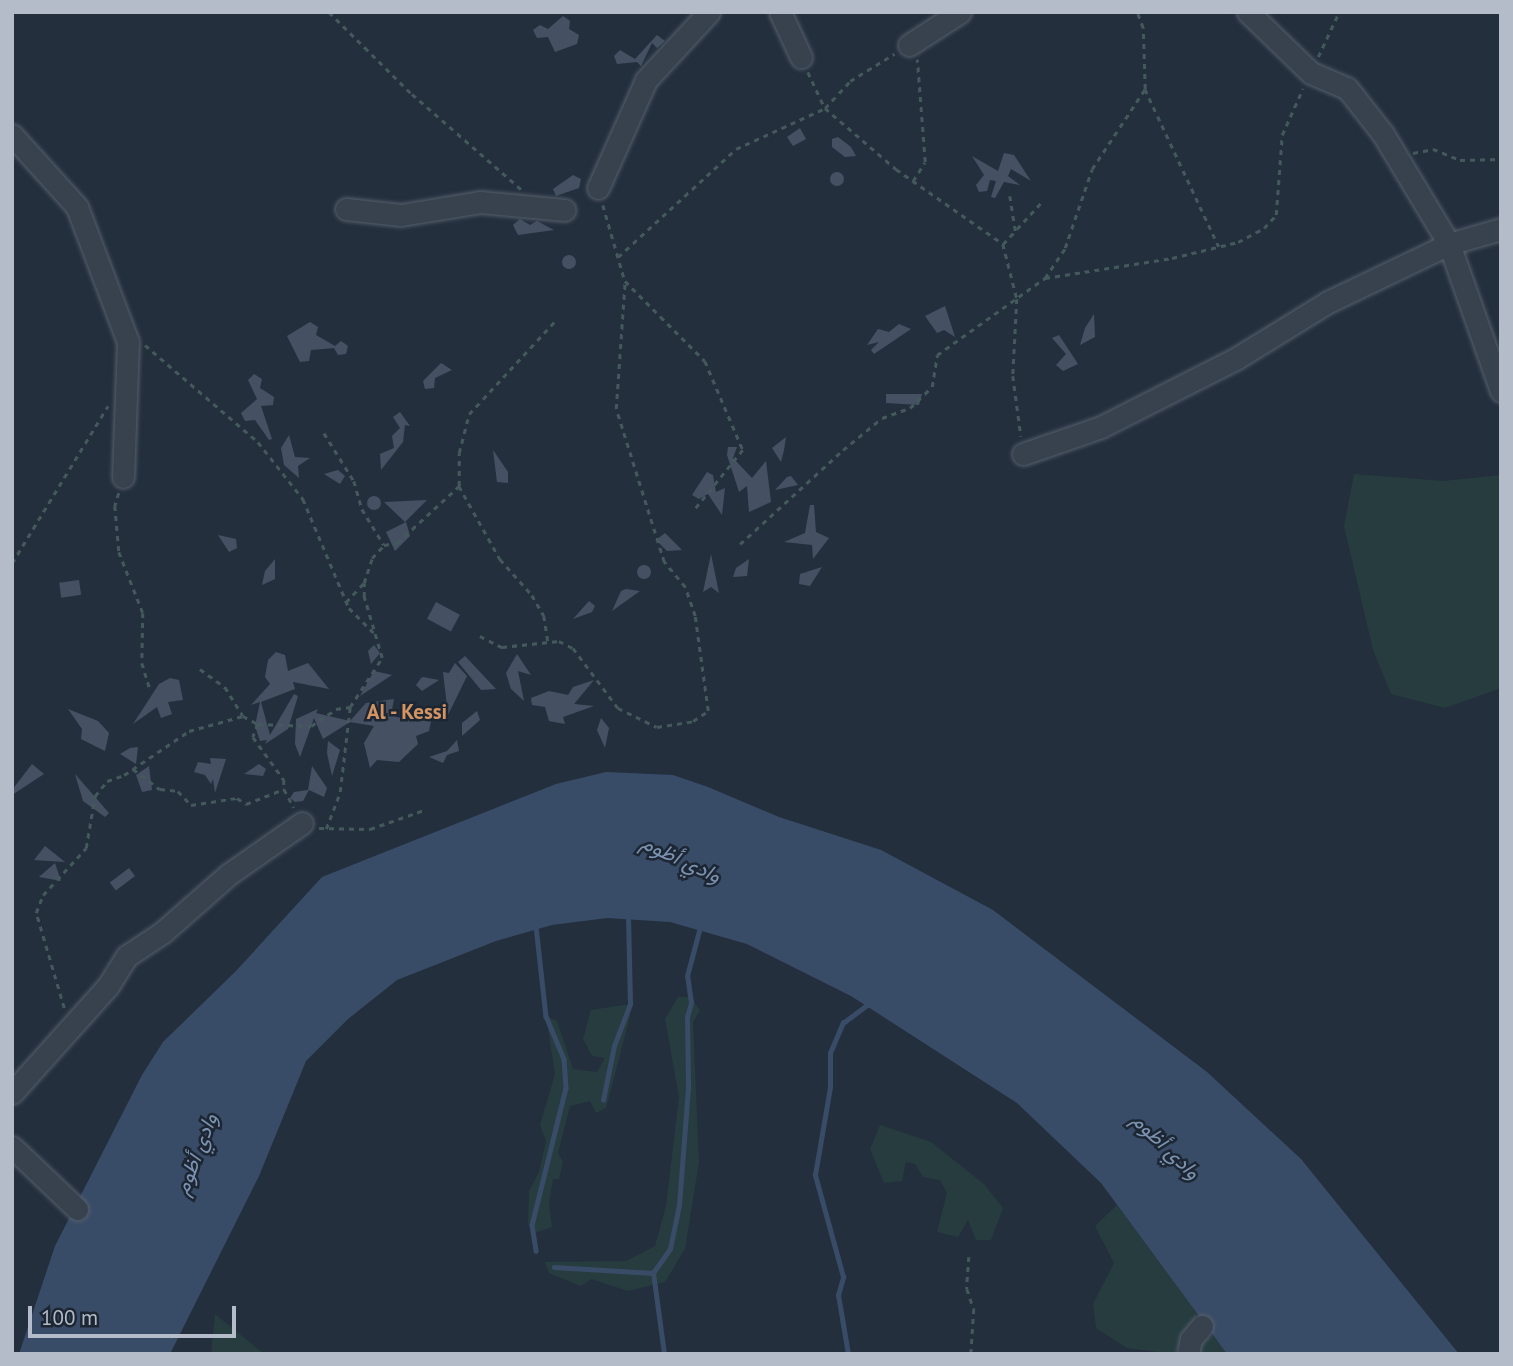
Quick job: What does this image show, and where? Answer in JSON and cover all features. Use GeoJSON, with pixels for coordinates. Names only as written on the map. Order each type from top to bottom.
{"type":"FeatureCollection","features":[{"type":"Feature","properties":{"kind":"street"},"geometry":{"type":"LineString","coordinates":[[598,188],[646,80],[709,12]]}},
{"type":"Feature","properties":{"kind":"street"},"geometry":{"type":"LineString","coordinates":[[780,12],[801,57]]}},
{"type":"Feature","properties":{"kind":"street"},"geometry":{"type":"LineString","coordinates":[[909,45],[960,12]]}},
{"type":"Feature","properties":{"kind":"street"},"geometry":{"type":"LineString","coordinates":[[1248,12],[1311,73],[1347,88],[1396,156],[1449,244],[1501,391]]}},
{"type":"Feature","properties":{"kind":"street"},"geometry":{"type":"LineString","coordinates":[[12,135],[77,207],[128,342],[123,477]]}},
{"type":"Feature","properties":{"kind":"street"},"geometry":{"type":"LineString","coordinates":[[346,209],[401,215],[480,202],[540,205],[565,210]]}},
{"type":"Feature","properties":{"kind":"street"},"geometry":{"type":"LineString","coordinates":[[1023,454],[1101,427],[1237,358],[1328,302],[1449,244],[1501,229]]}},
{"type":"Feature","properties":{"kind":"street"},"geometry":{"type":"LineString","coordinates":[[12,1093],[132,952],[163,932],[229,874],[302,823]]}},
{"type":"Feature","properties":{"kind":"street"},"geometry":{"type":"LineString","coordinates":[[12,1147],[77,1209]]}},
{"type":"Feature","properties":{"kind":"street"},"geometry":{"type":"LineString","coordinates":[[1188,1354],[1191,1339],[1202,1326]]}},
{"type":"Feature","properties":{"kind":"path"},"geometry":{"type":"LineString","coordinates":[[329,12],[412,94],[540,205]]}},
{"type":"Feature","properties":{"kind":"path"},"geometry":{"type":"LineString","coordinates":[[1137,12],[1143,28],[1145,89],[1219,247]]}},
{"type":"Feature","properties":{"kind":"path"},"geometry":{"type":"LineString","coordinates":[[1045,278],[1219,247],[1264,228],[1276,215],[1282,135],[1339,12]]}},
{"type":"Feature","properties":{"kind":"path"},"geometry":{"type":"LineString","coordinates":[[618,257],[736,149],[825,108],[850,82],[909,45],[917,54],[925,162],[913,181]]}},
{"type":"Feature","properties":{"kind":"path"},"geometry":{"type":"LineString","coordinates":[[801,57],[825,108],[913,181],[1003,244],[1017,299],[1013,376],[1023,454]]}},
{"type":"Feature","properties":{"kind":"path"},"geometry":{"type":"LineString","coordinates":[[740,544],[882,418],[910,408],[932,387],[937,355],[1045,278],[1065,248],[1092,169],[1145,89]]}},
{"type":"Feature","properties":{"kind":"path"},"geometry":{"type":"LineString","coordinates":[[1396,156],[1433,149],[1460,160],[1501,159]]}},
{"type":"Feature","properties":{"kind":"path"},"geometry":{"type":"LineString","coordinates":[[480,636],[502,647],[548,642],[573,648],[618,708],[657,726],[693,721],[708,711],[695,616],[685,587],[664,562],[620,420],[618,396],[625,281],[598,188]]}},
{"type":"Feature","properties":{"kind":"path"},"geometry":{"type":"LineString","coordinates":[[1010,196],[1016,232]]}},
{"type":"Feature","properties":{"kind":"path"},"geometry":{"type":"LineString","coordinates":[[1003,244],[1041,204]]}},
{"type":"Feature","properties":{"kind":"path"},"geometry":{"type":"LineString","coordinates":[[625,281],[705,361],[743,450],[696,508]]}},
{"type":"Feature","properties":{"kind":"path"},"geometry":{"type":"LineString","coordinates":[[548,642],[538,606],[500,559],[459,486],[459,453],[469,414],[557,319]]}},
{"type":"Feature","properties":{"kind":"path"},"geometry":{"type":"LineString","coordinates":[[143,344],[258,442],[303,499],[346,602],[379,637]]}},
{"type":"Feature","properties":{"kind":"path"},"geometry":{"type":"LineString","coordinates":[[12,563],[127,376]]}},
{"type":"Feature","properties":{"kind":"path"},"geometry":{"type":"LineString","coordinates":[[324,432],[354,481],[367,518],[384,545]]}},
{"type":"Feature","properties":{"kind":"path"},"geometry":{"type":"LineString","coordinates":[[123,477],[115,506],[119,552],[144,613],[142,663],[150,689]]}},
{"type":"Feature","properties":{"kind":"path"},"geometry":{"type":"LineString","coordinates":[[326,830],[340,792],[350,707],[382,658],[379,637],[363,597],[364,583],[372,558],[384,545],[397,543],[459,486]]}},
{"type":"Feature","properties":{"kind":"path"},"geometry":{"type":"LineString","coordinates":[[346,602],[364,583]]}},
{"type":"Feature","properties":{"kind":"path"},"geometry":{"type":"LineString","coordinates":[[200,669],[225,687],[243,716],[258,724],[311,726],[335,709],[350,707]]}},
{"type":"Feature","properties":{"kind":"path"},"geometry":{"type":"LineString","coordinates":[[65,1033],[64,1005],[36,913],[43,895],[86,848],[95,796],[107,781],[133,769],[175,737],[243,716]]}},
{"type":"Feature","properties":{"kind":"path"},"geometry":{"type":"LineString","coordinates":[[258,724],[253,737],[284,780],[284,789],[302,823],[326,830],[370,829],[424,810]]}},
{"type":"Feature","properties":{"kind":"path"},"geometry":{"type":"LineString","coordinates":[[133,769],[160,789],[178,791],[191,805],[237,798],[246,804],[284,789]]}},
{"type":"Feature","properties":{"kind":"path"},"geometry":{"type":"LineString","coordinates":[[969,1257],[967,1289],[974,1308],[971,1354]]}},
{"type":"Feature","properties":{"kind":"green space"},"geometry":{"type":"Polygon","coordinates":[[[1354,474],[1443,481],[1501,475],[1501,688],[1445,708],[1391,694],[1373,650],[1344,526],[1354,474]]]}},
{"type":"Feature","properties":{"kind":"green space"},"geometry":{"type":"Polygon","coordinates":[[[678,997],[690,997],[700,1010],[693,1022],[699,1162],[685,1249],[665,1282],[628,1291],[591,1279],[581,1286],[549,1273],[545,1262],[626,1261],[655,1246],[666,1206],[679,1097],[665,1019],[678,997]]]}},
{"type":"Feature","properties":{"kind":"green space"},"geometry":{"type":"Polygon","coordinates":[[[630,1004],[630,1017],[606,1108],[596,1113],[590,1101],[570,1106],[558,1153],[563,1162],[559,1179],[553,1179],[549,1203],[552,1227],[534,1233],[528,1224],[529,1191],[539,1172],[546,1141],[540,1125],[555,1074],[546,1016],[557,1021],[573,1069],[597,1072],[605,1058],[592,1056],[583,1039],[591,1010],[630,1004]]]}},
{"type":"Feature","properties":{"kind":"green space"},"geometry":{"type":"Polygon","coordinates":[[[880,1125],[931,1142],[984,1184],[1003,1208],[991,1240],[976,1240],[968,1220],[958,1237],[937,1232],[947,1193],[940,1180],[923,1177],[915,1164],[906,1162],[902,1181],[884,1183],[870,1149],[880,1125]]]}},
{"type":"Feature","properties":{"kind":"green space"},"geometry":{"type":"Polygon","coordinates":[[[1117,1205],[1197,1313],[1189,1334],[1174,1354],[1127,1348],[1096,1328],[1093,1304],[1114,1263],[1095,1226],[1117,1205]]]}},
{"type":"Feature","properties":{"kind":"green space"},"geometry":{"type":"Polygon","coordinates":[[[215,1314],[264,1354],[211,1354],[215,1314]]]}},
{"type":"Feature","properties":{"kind":"green space"},"geometry":{"type":"Polygon","coordinates":[[[1213,1335],[1227,1354],[1192,1354],[1193,1347],[1213,1335]]]}},
{"type":"Feature","properties":{"kind":"water","name":"وادي أظوم"},"geometry":{"type":"Polygon","coordinates":[[[606,772],[673,775],[708,787],[779,817],[881,850],[993,910],[1207,1072],[1301,1159],[1459,1354],[1227,1354],[1101,1183],[1017,1103],[851,996],[747,944],[670,922],[607,918],[552,925],[496,941],[397,980],[348,1019],[306,1061],[259,1176],[170,1354],[19,1354],[55,1246],[142,1075],[163,1042],[236,971],[322,877],[556,784],[606,772]]]}},
{"type":"Feature","properties":{"kind":"building"},"geometry":{"type":"Polygon","coordinates":[[[563,16],[570,21],[569,29],[579,35],[577,44],[555,52],[548,37],[537,38],[533,30],[540,25],[548,29],[563,16]]]}},
{"type":"Feature","properties":{"kind":"building"},"geometry":{"type":"Polygon","coordinates":[[[657,35],[665,41],[657,48],[652,43],[641,66],[637,62],[617,64],[614,56],[620,50],[635,59],[657,35]]]}},
{"type":"Feature","properties":{"kind":"building"},"geometry":{"type":"Polygon","coordinates":[[[800,128],[806,139],[793,146],[787,137],[800,128]]]}},
{"type":"Feature","properties":{"kind":"building"},"geometry":{"type":"Polygon","coordinates":[[[838,137],[851,147],[856,156],[845,157],[832,147],[832,139],[838,137]]]}},
{"type":"Feature","properties":{"kind":"building"},"geometry":{"type":"Polygon","coordinates":[[[1004,153],[1014,155],[1031,181],[1011,169],[1008,176],[1020,185],[1004,182],[995,198],[991,197],[996,181],[990,180],[987,191],[979,192],[976,185],[984,175],[972,156],[998,171],[1004,153]]]}},
{"type":"Feature","properties":{"kind":"building"},"geometry":{"type":"Polygon","coordinates":[[[834,172],[840,172],[844,179],[840,186],[834,186],[830,182],[830,176],[834,172]]]}},
{"type":"Feature","properties":{"kind":"building"},"geometry":{"type":"Polygon","coordinates":[[[573,175],[581,179],[579,188],[556,196],[553,189],[573,175]]]}},
{"type":"Feature","properties":{"kind":"building"},"geometry":{"type":"Polygon","coordinates":[[[520,219],[530,225],[537,221],[554,230],[518,235],[513,225],[520,219]]]}},
{"type":"Feature","properties":{"kind":"building"},"geometry":{"type":"Polygon","coordinates":[[[566,255],[572,255],[576,262],[572,269],[566,269],[562,265],[562,259],[566,255]]]}},
{"type":"Feature","properties":{"kind":"building"},"geometry":{"type":"Polygon","coordinates":[[[945,306],[955,337],[944,330],[937,333],[925,316],[945,306]]]}},
{"type":"Feature","properties":{"kind":"building"},"geometry":{"type":"Polygon","coordinates":[[[1094,314],[1095,337],[1080,345],[1085,328],[1094,314]]]}},
{"type":"Feature","properties":{"kind":"building"},"geometry":{"type":"Polygon","coordinates":[[[310,322],[318,327],[316,335],[335,346],[341,341],[348,346],[346,354],[338,355],[334,348],[311,350],[309,361],[300,362],[287,336],[310,322]]]}},
{"type":"Feature","properties":{"kind":"building"},"geometry":{"type":"Polygon","coordinates":[[[899,324],[911,329],[874,354],[871,350],[879,342],[867,345],[878,329],[889,332],[899,324]]]}},
{"type":"Feature","properties":{"kind":"building"},"geometry":{"type":"Polygon","coordinates":[[[1059,335],[1078,364],[1063,371],[1056,365],[1066,354],[1052,338],[1059,335]]]}},
{"type":"Feature","properties":{"kind":"building"},"geometry":{"type":"Polygon","coordinates":[[[441,363],[452,370],[435,378],[434,388],[425,389],[423,381],[441,363]]]}},
{"type":"Feature","properties":{"kind":"building"},"geometry":{"type":"Polygon","coordinates":[[[254,374],[262,379],[260,388],[274,397],[273,405],[261,406],[272,439],[269,440],[255,420],[245,421],[241,413],[257,399],[248,380],[254,374]]]}},
{"type":"Feature","properties":{"kind":"building"},"geometry":{"type":"Polygon","coordinates":[[[886,394],[922,394],[919,405],[886,403],[886,394]]]}},
{"type":"Feature","properties":{"kind":"building"},"geometry":{"type":"Polygon","coordinates":[[[400,412],[410,426],[405,425],[403,442],[381,470],[380,454],[394,448],[392,436],[400,428],[393,417],[400,412]]]}},
{"type":"Feature","properties":{"kind":"building"},"geometry":{"type":"Polygon","coordinates":[[[289,435],[295,457],[310,458],[298,466],[299,478],[284,465],[281,448],[289,435]]]}},
{"type":"Feature","properties":{"kind":"building"},"geometry":{"type":"Polygon","coordinates":[[[786,437],[784,450],[781,462],[772,448],[786,437]]]}},
{"type":"Feature","properties":{"kind":"building"},"geometry":{"type":"Polygon","coordinates":[[[728,447],[737,447],[733,458],[752,478],[766,461],[771,502],[749,512],[747,486],[739,492],[727,455],[728,447]]]}},
{"type":"Feature","properties":{"kind":"building"},"geometry":{"type":"Polygon","coordinates":[[[493,450],[508,472],[508,483],[497,482],[493,450]]]}},
{"type":"Feature","properties":{"kind":"building"},"geometry":{"type":"Polygon","coordinates":[[[338,470],[345,476],[340,484],[324,474],[338,470]]]}},
{"type":"Feature","properties":{"kind":"building"},"geometry":{"type":"Polygon","coordinates":[[[707,472],[713,475],[716,492],[725,488],[722,515],[708,494],[699,499],[692,495],[707,472]]]}},
{"type":"Feature","properties":{"kind":"building"},"geometry":{"type":"Polygon","coordinates":[[[791,476],[798,485],[775,490],[787,477],[791,476]]]}},
{"type":"Feature","properties":{"kind":"building"},"geometry":{"type":"Polygon","coordinates":[[[371,496],[377,496],[381,503],[377,510],[371,510],[367,506],[367,500],[371,496]]]}},
{"type":"Feature","properties":{"kind":"building"},"geometry":{"type":"Polygon","coordinates":[[[427,500],[405,522],[384,502],[427,500]]]}},
{"type":"Feature","properties":{"kind":"building"},"geometry":{"type":"Polygon","coordinates":[[[810,505],[814,505],[816,532],[829,538],[813,559],[812,545],[784,542],[805,533],[810,505]]]}},
{"type":"Feature","properties":{"kind":"building"},"geometry":{"type":"Polygon","coordinates":[[[406,522],[410,536],[395,551],[386,532],[406,522]]]}},
{"type":"Feature","properties":{"kind":"building"},"geometry":{"type":"Polygon","coordinates":[[[665,533],[682,550],[667,551],[656,540],[665,533]]]}},
{"type":"Feature","properties":{"kind":"building"},"geometry":{"type":"Polygon","coordinates":[[[218,535],[236,539],[237,548],[229,552],[218,535]]]}},
{"type":"Feature","properties":{"kind":"building"},"geometry":{"type":"Polygon","coordinates":[[[711,554],[719,593],[711,587],[703,592],[711,554]]]}},
{"type":"Feature","properties":{"kind":"building"},"geometry":{"type":"Polygon","coordinates":[[[275,559],[275,579],[262,585],[265,571],[275,559]]]}},
{"type":"Feature","properties":{"kind":"building"},"geometry":{"type":"Polygon","coordinates":[[[749,559],[747,576],[733,577],[736,568],[749,559]]]}},
{"type":"Feature","properties":{"kind":"building"},"geometry":{"type":"Polygon","coordinates":[[[641,565],[647,565],[651,572],[647,579],[641,579],[637,575],[637,569],[641,565]]]}},
{"type":"Feature","properties":{"kind":"building"},"geometry":{"type":"Polygon","coordinates":[[[822,567],[810,586],[799,584],[800,574],[822,567]]]}},
{"type":"Feature","properties":{"kind":"building"},"geometry":{"type":"Polygon","coordinates":[[[79,580],[81,595],[61,598],[59,583],[79,580]]]}},
{"type":"Feature","properties":{"kind":"building"},"geometry":{"type":"Polygon","coordinates":[[[621,591],[640,591],[612,611],[621,591]]]}},
{"type":"Feature","properties":{"kind":"building"},"geometry":{"type":"Polygon","coordinates":[[[589,601],[595,606],[592,612],[573,619],[589,601]]]}},
{"type":"Feature","properties":{"kind":"building"},"geometry":{"type":"Polygon","coordinates":[[[436,602],[460,615],[451,631],[427,619],[436,602]]]}},
{"type":"Feature","properties":{"kind":"building"},"geometry":{"type":"Polygon","coordinates":[[[374,645],[380,653],[371,664],[368,651],[374,645]]]}},
{"type":"Feature","properties":{"kind":"building"},"geometry":{"type":"Polygon","coordinates":[[[276,652],[285,655],[288,671],[308,663],[329,689],[293,682],[295,689],[261,702],[270,735],[294,694],[298,696],[288,729],[265,744],[267,740],[260,741],[255,726],[260,702],[251,705],[270,684],[265,677],[268,660],[276,652]]]}},
{"type":"Feature","properties":{"kind":"building"},"geometry":{"type":"Polygon","coordinates":[[[517,654],[531,675],[518,671],[524,701],[511,689],[506,673],[517,654]]]}},
{"type":"Feature","properties":{"kind":"building"},"geometry":{"type":"Polygon","coordinates":[[[465,656],[496,689],[481,690],[458,662],[465,656]]]}},
{"type":"Feature","properties":{"kind":"building"},"geometry":{"type":"Polygon","coordinates":[[[455,663],[467,676],[448,715],[443,672],[449,673],[455,663]]]}},
{"type":"Feature","properties":{"kind":"building"},"geometry":{"type":"Polygon","coordinates":[[[374,671],[392,675],[360,696],[374,671]]]}},
{"type":"Feature","properties":{"kind":"building"},"geometry":{"type":"Polygon","coordinates":[[[170,678],[179,680],[183,700],[168,702],[172,714],[161,718],[157,707],[133,724],[159,684],[170,678]]]}},
{"type":"Feature","properties":{"kind":"building"},"geometry":{"type":"Polygon","coordinates":[[[421,678],[439,680],[422,691],[416,685],[421,678]]]}},
{"type":"Feature","properties":{"kind":"building"},"geometry":{"type":"Polygon","coordinates":[[[594,680],[574,704],[594,706],[563,717],[565,724],[549,721],[545,707],[532,705],[531,698],[549,691],[568,695],[573,687],[594,680]]]}},
{"type":"Feature","properties":{"kind":"building"},"geometry":{"type":"Polygon","coordinates":[[[394,699],[391,715],[407,720],[418,711],[431,721],[429,731],[416,736],[418,744],[399,762],[377,760],[370,768],[364,743],[374,726],[350,722],[323,739],[314,718],[300,757],[295,744],[296,719],[318,709],[316,713],[350,721],[366,703],[394,699]]]}},
{"type":"Feature","properties":{"kind":"building"},"geometry":{"type":"Polygon","coordinates":[[[68,709],[98,721],[109,733],[105,751],[81,739],[82,729],[68,709]]]}},
{"type":"Feature","properties":{"kind":"building"},"geometry":{"type":"Polygon","coordinates":[[[477,711],[480,720],[462,736],[462,723],[477,711]]]}},
{"type":"Feature","properties":{"kind":"building"},"geometry":{"type":"Polygon","coordinates":[[[601,718],[609,728],[605,748],[597,730],[601,718]]]}},
{"type":"Feature","properties":{"kind":"building"},"geometry":{"type":"Polygon","coordinates":[[[457,740],[459,751],[447,755],[443,763],[429,757],[447,751],[457,740]]]}},
{"type":"Feature","properties":{"kind":"building"},"geometry":{"type":"Polygon","coordinates":[[[328,741],[340,750],[332,776],[327,753],[328,741]]]}},
{"type":"Feature","properties":{"kind":"building"},"geometry":{"type":"Polygon","coordinates":[[[138,747],[136,764],[120,754],[130,748],[138,747]]]}},
{"type":"Feature","properties":{"kind":"building"},"geometry":{"type":"Polygon","coordinates":[[[210,758],[226,759],[215,793],[213,779],[211,784],[205,775],[194,772],[198,762],[211,764],[210,758]]]}},
{"type":"Feature","properties":{"kind":"building"},"geometry":{"type":"Polygon","coordinates":[[[32,764],[44,774],[12,795],[12,790],[32,764]]]}},
{"type":"Feature","properties":{"kind":"building"},"geometry":{"type":"Polygon","coordinates":[[[259,764],[266,769],[263,776],[244,774],[259,764]]]}},
{"type":"Feature","properties":{"kind":"building"},"geometry":{"type":"Polygon","coordinates":[[[149,766],[152,790],[142,792],[136,775],[149,766]]]}},
{"type":"Feature","properties":{"kind":"building"},"geometry":{"type":"Polygon","coordinates":[[[312,766],[327,788],[324,797],[309,790],[303,801],[295,802],[290,798],[294,792],[308,790],[312,766]]]}},
{"type":"Feature","properties":{"kind":"building"},"geometry":{"type":"Polygon","coordinates":[[[75,774],[109,813],[105,817],[83,801],[75,774]]]}},
{"type":"Feature","properties":{"kind":"building"},"geometry":{"type":"Polygon","coordinates":[[[45,846],[65,862],[34,860],[45,846]]]}},
{"type":"Feature","properties":{"kind":"building"},"geometry":{"type":"Polygon","coordinates":[[[55,863],[61,881],[39,877],[55,863]]]}},
{"type":"Feature","properties":{"kind":"building"},"geometry":{"type":"Polygon","coordinates":[[[129,868],[135,876],[116,890],[110,882],[129,868]]]}},
{"type":"Feature","properties":{"kind":"waterway"},"geometry":{"type":"LineString","coordinates":[[603,1100],[614,1046],[630,1004],[628,916]]}},
{"type":"Feature","properties":{"kind":"waterway"},"geometry":{"type":"LineString","coordinates":[[536,926],[546,1016],[564,1059],[566,1088],[532,1225],[536,1251]]}},
{"type":"Feature","properties":{"kind":"waterway"},"geometry":{"type":"LineString","coordinates":[[664,1354],[653,1273],[670,1249],[679,1205],[688,1087],[687,1017],[691,1003],[687,976],[700,927]]}},
{"type":"Feature","properties":{"kind":"waterway"},"geometry":{"type":"LineString","coordinates":[[848,1354],[838,1295],[843,1277],[815,1175],[830,1087],[830,1053],[843,1023],[870,1003]]}},
{"type":"Feature","properties":{"kind":"waterway"},"geometry":{"type":"LineString","coordinates":[[554,1267],[653,1273]]}},
{"type":"Feature","properties":{"kind":"district","name":"Al - Kessi"},"geometry":{"type":"Point","coordinates":[407,712]}}]}
